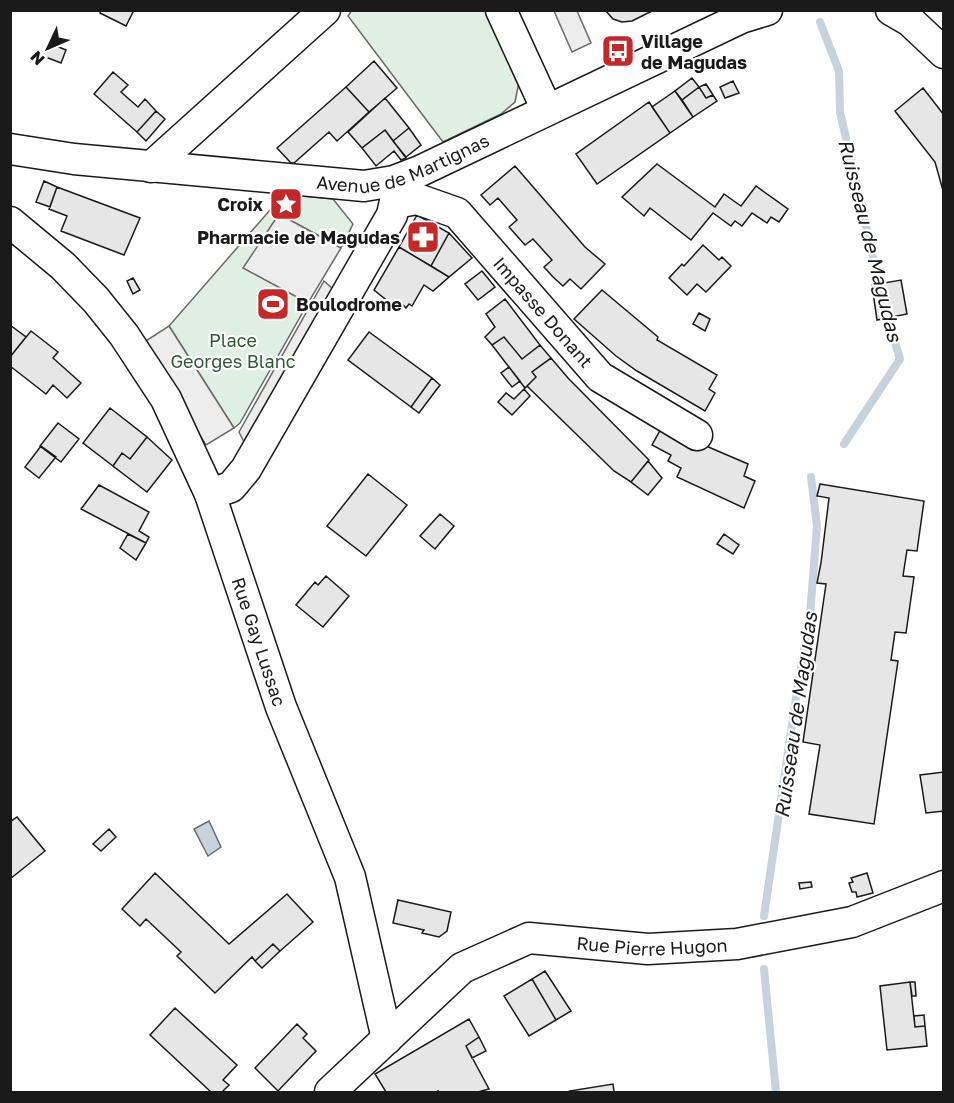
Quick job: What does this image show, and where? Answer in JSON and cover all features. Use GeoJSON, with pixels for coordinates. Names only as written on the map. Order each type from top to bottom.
{"type":"FeatureCollection","features":[{"type":"Feature","properties":{"kind":"street"},"geometry":{"type":"LineString","coordinates":[[151,166],[325,10]]}},
{"type":"Feature","properties":{"kind":"street"},"geometry":{"type":"LineString","coordinates":[[501,10],[547,110]]}},
{"type":"Feature","properties":{"kind":"street","name":"Avenue de Martignas"},"geometry":{"type":"LineString","coordinates":[[10,149],[74,159],[364,186],[395,192],[420,171],[741,18],[766,10]]}},
{"type":"Feature","properties":{"kind":"street"},"geometry":{"type":"LineString","coordinates":[[891,10],[910,21],[944,53]]}},
{"type":"Feature","properties":{"kind":"street"},"geometry":{"type":"LineString","coordinates":[[210,494],[231,487],[246,470],[392,215],[395,192]]}},
{"type":"Feature","properties":{"kind":"street","name":"Impasse Donant"},"geometry":{"type":"LineString","coordinates":[[395,192],[457,213],[600,376],[697,435]]}},
{"type":"Feature","properties":{"kind":"street","name":"Rue Gay Lussac"},"geometry":{"type":"LineString","coordinates":[[10,222],[63,266],[96,300],[124,335],[166,399],[210,494],[281,707],[350,876],[387,1039]]}},
{"type":"Feature","properties":{"kind":"street","name":"Rue Pierre Hugon"},"geometry":{"type":"LineString","coordinates":[[387,1039],[462,968],[529,938],[648,949],[737,944],[852,922],[944,886]]}},
{"type":"Feature","properties":{"kind":"street"},"geometry":{"type":"LineString","coordinates":[[330,1092],[387,1039]]}},
{"type":"Feature","properties":{"kind":"green space"},"geometry":{"type":"Polygon","coordinates":[[[352,10],[485,11],[519,82],[515,102],[501,114],[443,142],[348,16],[352,10]]]}},
{"type":"Feature","properties":{"kind":"green space","name":"Place Georges Blanc"},"geometry":{"type":"Polygon","coordinates":[[[284,194],[333,199],[353,224],[341,248],[279,214],[244,268],[308,303],[240,423],[234,428],[169,326],[284,194]]]}},
{"type":"Feature","properties":{"kind":"shaded area"},"geometry":{"type":"Polygon","coordinates":[[[554,11],[577,11],[591,43],[572,52],[554,11]]]}},
{"type":"Feature","properties":{"kind":"shaded area"},"geometry":{"type":"Polygon","coordinates":[[[279,214],[341,248],[308,303],[243,268],[279,214]]]}},
{"type":"Feature","properties":{"kind":"shaded area"},"geometry":{"type":"Polygon","coordinates":[[[324,281],[334,290],[245,444],[239,432],[324,281]]]}},
{"type":"Feature","properties":{"kind":"shaded area"},"geometry":{"type":"Polygon","coordinates":[[[169,326],[234,428],[206,445],[141,344],[169,326]]]}},
{"type":"Feature","properties":{"kind":"shaded area"},"geometry":{"type":"Polygon","coordinates":[[[209,821],[221,847],[208,856],[194,829],[209,821]]]}},
{"type":"Feature","properties":{"kind":"building"},"geometry":{"type":"Polygon","coordinates":[[[101,10],[134,10],[126,26],[100,13],[101,10]]]}},
{"type":"Feature","properties":{"kind":"building"},"geometry":{"type":"Polygon","coordinates":[[[605,10],[654,10],[632,21],[622,22],[613,19],[605,10]]]}},
{"type":"Feature","properties":{"kind":"building"},"geometry":{"type":"Polygon","coordinates":[[[49,43],[66,50],[61,63],[43,56],[49,43]]]}},
{"type":"Feature","properties":{"kind":"building"},"geometry":{"type":"Polygon","coordinates":[[[374,61],[397,88],[369,112],[346,87],[374,61]]]}},
{"type":"Feature","properties":{"kind":"building"},"geometry":{"type":"Polygon","coordinates":[[[113,72],[128,85],[121,92],[138,107],[145,99],[156,111],[137,132],[94,94],[113,72]]]}},
{"type":"Feature","properties":{"kind":"building"},"geometry":{"type":"Polygon","coordinates":[[[692,78],[699,87],[682,100],[675,91],[692,78]]]}},
{"type":"Feature","properties":{"kind":"building"},"geometry":{"type":"Polygon","coordinates":[[[733,81],[739,93],[725,98],[720,87],[733,81]]]}},
{"type":"Feature","properties":{"kind":"building"},"geometry":{"type":"Polygon","coordinates":[[[706,84],[713,95],[706,98],[699,87],[706,84]]]}},
{"type":"Feature","properties":{"kind":"building"},"geometry":{"type":"Polygon","coordinates":[[[346,87],[369,112],[337,141],[329,132],[294,163],[291,163],[277,148],[346,87]]]}},
{"type":"Feature","properties":{"kind":"building"},"geometry":{"type":"Polygon","coordinates":[[[699,87],[706,98],[713,95],[717,101],[693,117],[682,100],[699,87]]]}},
{"type":"Feature","properties":{"kind":"building"},"geometry":{"type":"Polygon","coordinates":[[[923,88],[944,115],[944,194],[935,162],[895,111],[923,88]]]}},
{"type":"Feature","properties":{"kind":"building"},"geometry":{"type":"Polygon","coordinates":[[[675,91],[693,117],[670,133],[652,107],[675,91]]]}},
{"type":"Feature","properties":{"kind":"building"},"geometry":{"type":"Polygon","coordinates":[[[385,98],[409,128],[393,141],[385,130],[362,148],[348,132],[385,98]]]}},
{"type":"Feature","properties":{"kind":"building"},"geometry":{"type":"Polygon","coordinates":[[[649,102],[670,133],[597,184],[576,154],[649,102]]]}},
{"type":"Feature","properties":{"kind":"building"},"geometry":{"type":"Polygon","coordinates":[[[156,111],[165,119],[146,141],[137,132],[156,111]]]}},
{"type":"Feature","properties":{"kind":"building"},"geometry":{"type":"Polygon","coordinates":[[[409,128],[421,145],[406,157],[393,141],[409,128]]]}},
{"type":"Feature","properties":{"kind":"building"},"geometry":{"type":"Polygon","coordinates":[[[385,130],[406,158],[401,160],[394,151],[376,166],[362,148],[385,130]]]}},
{"type":"Feature","properties":{"kind":"building"},"geometry":{"type":"Polygon","coordinates":[[[657,164],[715,207],[724,194],[741,206],[756,186],[788,209],[779,222],[771,217],[767,223],[752,213],[742,226],[735,221],[731,226],[713,213],[691,240],[650,208],[644,216],[622,197],[657,164]]]}},
{"type":"Feature","properties":{"kind":"building"},"geometry":{"type":"Polygon","coordinates":[[[515,166],[585,247],[605,264],[581,289],[570,279],[563,286],[553,277],[544,267],[552,260],[533,239],[525,245],[509,227],[517,220],[498,198],[490,205],[481,195],[515,166]]]}},
{"type":"Feature","properties":{"kind":"building"},"geometry":{"type":"Polygon","coordinates":[[[44,181],[57,187],[50,207],[36,202],[44,181]]]}},
{"type":"Feature","properties":{"kind":"building"},"geometry":{"type":"Polygon","coordinates":[[[57,187],[140,218],[124,255],[61,231],[67,216],[49,209],[57,187]]]}},
{"type":"Feature","properties":{"kind":"building"},"geometry":{"type":"Polygon","coordinates":[[[417,215],[449,233],[431,266],[399,247],[417,215]]]}},
{"type":"Feature","properties":{"kind":"building"},"geometry":{"type":"Polygon","coordinates":[[[449,233],[472,258],[449,277],[431,266],[449,233]]]}},
{"type":"Feature","properties":{"kind":"building"},"geometry":{"type":"Polygon","coordinates":[[[703,245],[719,260],[722,257],[731,266],[706,292],[697,284],[687,295],[669,278],[682,264],[684,266],[703,245]]]}},
{"type":"Feature","properties":{"kind":"building"},"geometry":{"type":"Polygon","coordinates":[[[399,247],[449,277],[433,291],[424,285],[412,306],[409,304],[406,308],[402,304],[399,310],[374,290],[399,247]]]}},
{"type":"Feature","properties":{"kind":"building"},"geometry":{"type":"Polygon","coordinates":[[[482,271],[495,287],[478,300],[465,284],[482,271]]]}},
{"type":"Feature","properties":{"kind":"building"},"geometry":{"type":"Polygon","coordinates":[[[133,278],[140,290],[133,294],[127,281],[133,278]]]}},
{"type":"Feature","properties":{"kind":"building"},"geometry":{"type":"Polygon","coordinates":[[[901,280],[907,314],[877,320],[872,285],[901,280]]]}},
{"type":"Feature","properties":{"kind":"building"},"geometry":{"type":"Polygon","coordinates":[[[602,290],[658,337],[657,340],[717,375],[709,389],[715,393],[705,411],[637,371],[574,319],[602,290]]]}},
{"type":"Feature","properties":{"kind":"building"},"geometry":{"type":"Polygon","coordinates":[[[505,299],[540,345],[522,359],[504,337],[492,345],[485,337],[495,327],[486,314],[505,299]]]}},
{"type":"Feature","properties":{"kind":"building"},"geometry":{"type":"Polygon","coordinates":[[[699,313],[710,319],[705,331],[693,324],[699,313]]]}},
{"type":"Feature","properties":{"kind":"building"},"geometry":{"type":"Polygon","coordinates":[[[10,325],[26,337],[10,357],[10,325]]]}},
{"type":"Feature","properties":{"kind":"building"},"geometry":{"type":"Polygon","coordinates":[[[31,331],[58,352],[53,358],[81,383],[67,398],[53,385],[46,394],[10,366],[10,357],[31,331]]]}},
{"type":"Feature","properties":{"kind":"building"},"geometry":{"type":"Polygon","coordinates":[[[369,332],[432,378],[411,407],[348,360],[369,332]]]}},
{"type":"Feature","properties":{"kind":"building"},"geometry":{"type":"Polygon","coordinates":[[[504,337],[522,359],[540,345],[551,358],[532,372],[536,377],[525,388],[492,345],[504,337]]]}},
{"type":"Feature","properties":{"kind":"building"},"geometry":{"type":"Polygon","coordinates":[[[551,358],[649,460],[631,482],[614,471],[527,386],[536,377],[532,372],[551,358]]]}},
{"type":"Feature","properties":{"kind":"building"},"geometry":{"type":"Polygon","coordinates":[[[509,367],[520,381],[512,387],[501,373],[509,367]]]}},
{"type":"Feature","properties":{"kind":"building"},"geometry":{"type":"Polygon","coordinates":[[[432,378],[440,385],[419,413],[411,407],[432,378]]]}},
{"type":"Feature","properties":{"kind":"building"},"geometry":{"type":"Polygon","coordinates":[[[524,389],[530,396],[512,415],[498,402],[506,393],[514,399],[524,389]]]}},
{"type":"Feature","properties":{"kind":"building"},"geometry":{"type":"Polygon","coordinates":[[[110,408],[147,437],[130,459],[122,453],[113,466],[83,443],[110,408]]]}},
{"type":"Feature","properties":{"kind":"building"},"geometry":{"type":"Polygon","coordinates":[[[58,423],[79,439],[61,462],[40,446],[58,423]]]}},
{"type":"Feature","properties":{"kind":"building"},"geometry":{"type":"Polygon","coordinates":[[[662,427],[748,464],[744,476],[755,481],[744,508],[677,477],[681,468],[668,461],[671,455],[652,445],[662,427]]]}},
{"type":"Feature","properties":{"kind":"building"},"geometry":{"type":"Polygon","coordinates":[[[147,437],[172,460],[147,492],[113,466],[122,453],[130,459],[147,437]]]}},
{"type":"Feature","properties":{"kind":"building"},"geometry":{"type":"Polygon","coordinates":[[[41,446],[56,457],[39,478],[25,467],[41,446]]]}},
{"type":"Feature","properties":{"kind":"building"},"geometry":{"type":"Polygon","coordinates":[[[648,461],[662,478],[648,495],[631,482],[648,461]]]}},
{"type":"Feature","properties":{"kind":"building"},"geometry":{"type":"Polygon","coordinates":[[[368,474],[407,505],[366,556],[327,526],[368,474]]]}},
{"type":"Feature","properties":{"kind":"building"},"geometry":{"type":"Polygon","coordinates":[[[820,484],[924,501],[917,551],[907,550],[903,576],[914,577],[906,633],[895,632],[891,660],[898,661],[874,824],[809,814],[820,745],[803,742],[826,584],[817,583],[829,498],[817,496],[820,484]]]}},
{"type":"Feature","properties":{"kind":"building"},"geometry":{"type":"Polygon","coordinates":[[[99,485],[149,512],[139,531],[149,537],[146,543],[81,509],[99,485]]]}},
{"type":"Feature","properties":{"kind":"building"},"geometry":{"type":"Polygon","coordinates":[[[440,514],[454,526],[435,549],[420,536],[440,514]]]}},
{"type":"Feature","properties":{"kind":"building"},"geometry":{"type":"Polygon","coordinates":[[[128,534],[146,543],[136,560],[120,548],[128,534]]]}},
{"type":"Feature","properties":{"kind":"building"},"geometry":{"type":"Polygon","coordinates":[[[724,534],[739,545],[733,554],[717,544],[724,534]]]}},
{"type":"Feature","properties":{"kind":"building"},"geometry":{"type":"Polygon","coordinates":[[[326,576],[349,596],[323,627],[296,605],[315,582],[318,585],[326,576]]]}},
{"type":"Feature","properties":{"kind":"building"},"geometry":{"type":"Polygon","coordinates":[[[944,772],[944,811],[926,813],[920,775],[944,772]]]}},
{"type":"Feature","properties":{"kind":"building"},"geometry":{"type":"Polygon","coordinates":[[[17,817],[45,851],[10,879],[10,822],[17,817]]]}},
{"type":"Feature","properties":{"kind":"building"},"geometry":{"type":"Polygon","coordinates":[[[109,829],[116,837],[101,851],[93,844],[109,829]]]}},
{"type":"Feature","properties":{"kind":"building"},"geometry":{"type":"Polygon","coordinates":[[[155,873],[229,944],[287,894],[313,922],[280,951],[273,944],[255,961],[252,957],[215,993],[177,956],[181,952],[146,919],[140,926],[122,909],[155,873]]]}},
{"type":"Feature","properties":{"kind":"building"},"geometry":{"type":"Polygon","coordinates":[[[867,873],[873,893],[857,897],[856,892],[852,892],[849,883],[853,882],[851,878],[867,873]]]}},
{"type":"Feature","properties":{"kind":"building"},"geometry":{"type":"Polygon","coordinates":[[[811,882],[812,887],[800,889],[799,883],[811,882]]]}},
{"type":"Feature","properties":{"kind":"building"},"geometry":{"type":"Polygon","coordinates":[[[398,900],[451,912],[447,931],[439,937],[422,933],[424,930],[393,923],[398,900]]]}},
{"type":"Feature","properties":{"kind":"building"},"geometry":{"type":"Polygon","coordinates":[[[273,944],[280,951],[262,968],[255,961],[273,944]]]}},
{"type":"Feature","properties":{"kind":"building"},"geometry":{"type":"Polygon","coordinates":[[[545,971],[571,1011],[556,1020],[532,979],[545,971]]]}},
{"type":"Feature","properties":{"kind":"building"},"geometry":{"type":"Polygon","coordinates":[[[532,979],[556,1020],[529,1036],[504,996],[532,979]]]}},
{"type":"Feature","properties":{"kind":"building"},"geometry":{"type":"Polygon","coordinates":[[[910,982],[915,1027],[925,1026],[927,1046],[887,1050],[880,986],[910,982]]]}},
{"type":"Feature","properties":{"kind":"building"},"geometry":{"type":"Polygon","coordinates":[[[910,982],[915,982],[916,996],[912,996],[910,982]]]}},
{"type":"Feature","properties":{"kind":"building"},"geometry":{"type":"Polygon","coordinates":[[[175,1008],[237,1065],[223,1080],[229,1085],[222,1092],[211,1092],[150,1035],[175,1008]]]}},
{"type":"Feature","properties":{"kind":"building"},"geometry":{"type":"Polygon","coordinates":[[[924,1015],[925,1026],[915,1027],[914,1016],[924,1015]]]}},
{"type":"Feature","properties":{"kind":"building"},"geometry":{"type":"Polygon","coordinates":[[[469,1019],[479,1037],[466,1046],[489,1089],[478,1092],[386,1092],[375,1074],[469,1019]]]}},
{"type":"Feature","properties":{"kind":"building"},"geometry":{"type":"Polygon","coordinates":[[[297,1024],[307,1034],[303,1038],[316,1051],[278,1091],[255,1068],[297,1024]]]}},
{"type":"Feature","properties":{"kind":"building"},"geometry":{"type":"Polygon","coordinates":[[[479,1037],[486,1051],[472,1058],[466,1046],[479,1037]]]}},
{"type":"Feature","properties":{"kind":"building"},"geometry":{"type":"Polygon","coordinates":[[[613,1084],[614,1092],[570,1091],[613,1084]]]}},
{"type":"Feature","properties":{"kind":"waterway","name":"Ruisseau de Magudas"},"geometry":{"type":"LineString","coordinates":[[820,22],[839,71],[840,112],[881,292]]}},
{"type":"Feature","properties":{"kind":"waterway","name":"Ruisseau de Magudas"},"geometry":{"type":"LineString","coordinates":[[844,444],[900,359],[885,309]]}},
{"type":"Feature","properties":{"kind":"waterway","name":"Ruisseau de Magudas"},"geometry":{"type":"LineString","coordinates":[[764,916],[810,615],[817,526],[811,477]]}},
{"type":"Feature","properties":{"kind":"waterway","name":"Ruisseau de Magudas"},"geometry":{"type":"LineString","coordinates":[[764,969],[776,1092]]}},
{"type":"Feature","properties":{"kind":"place","name":"Village de Magudas"},"geometry":{"type":"Point","coordinates":[618,51]}},
{"type":"Feature","properties":{"kind":"place","name":"Croix"},"geometry":{"type":"Point","coordinates":[286,204]}},
{"type":"Feature","properties":{"kind":"place","name":"Pharmacie de Magudas"},"geometry":{"type":"Point","coordinates":[423,237]}},
{"type":"Feature","properties":{"kind":"place","name":"Boulodrome"},"geometry":{"type":"Point","coordinates":[273,304]}}]}
